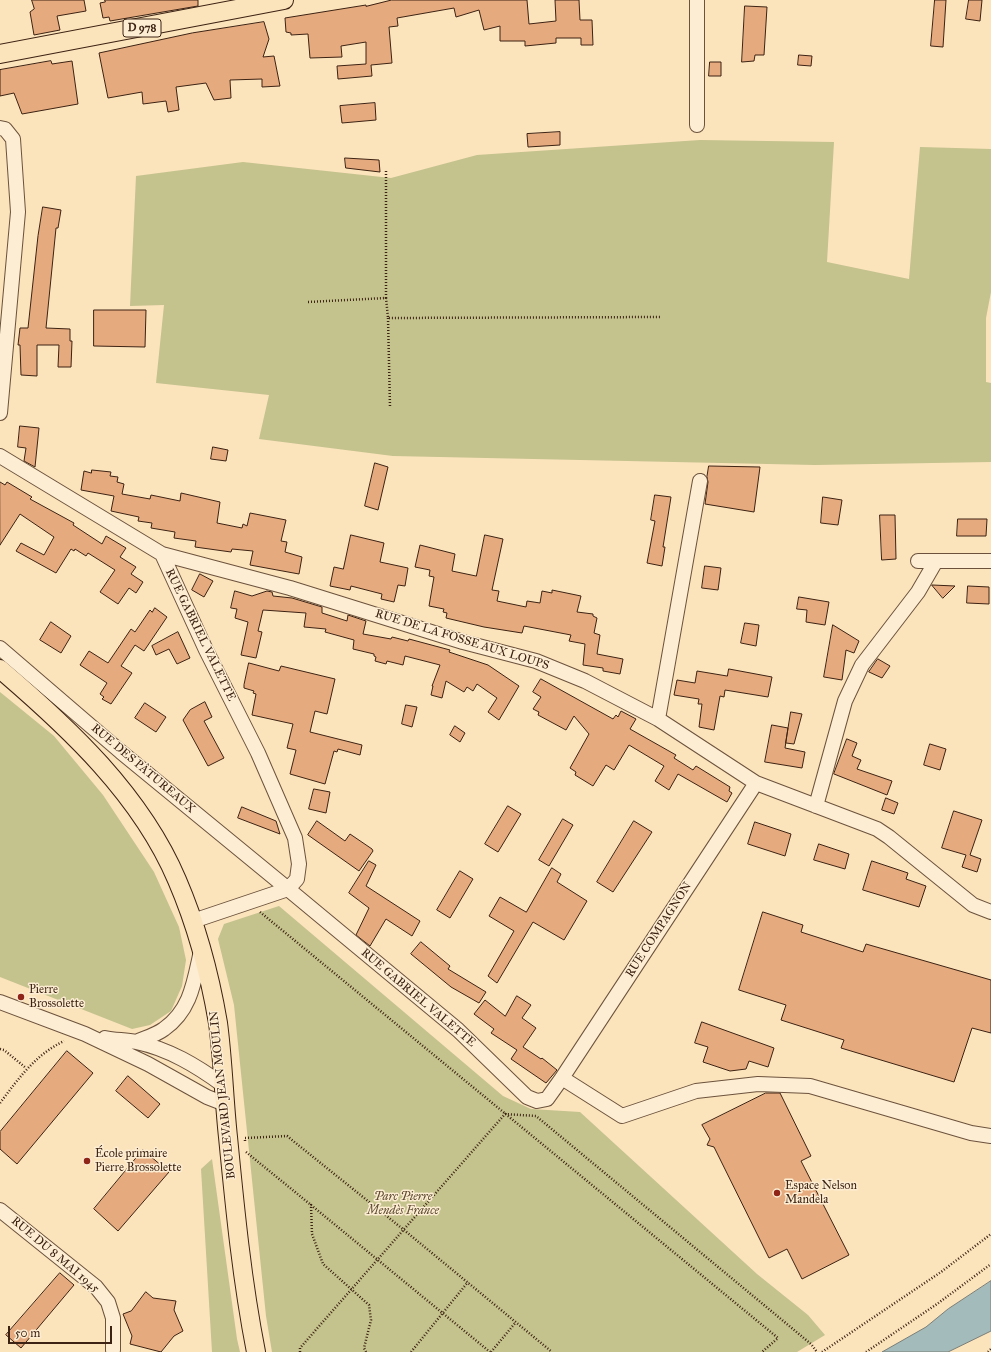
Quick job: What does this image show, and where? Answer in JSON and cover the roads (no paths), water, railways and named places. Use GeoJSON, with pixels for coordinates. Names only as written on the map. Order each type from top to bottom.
{"type":"FeatureCollection","features":[{"type":"Feature","properties":{"kind":"main road","name":"D 978"},"geometry":{"type":"LineString","coordinates":[[0,54],[241,4],[278,1]]}},
{"type":"Feature","properties":{"kind":"main road","name":"BOULEVARD JEAN MOULIN"},"geometry":{"type":"LineString","coordinates":[[0,669],[62,724],[123,791],[151,832],[177,880],[193,921],[218,1024],[223,1085],[247,1307],[256,1352]]}},
{"type":"Feature","properties":{"kind":"street"},"geometry":{"type":"LineString","coordinates":[[697,0],[697,126]]}},
{"type":"Feature","properties":{"kind":"street"},"geometry":{"type":"LineString","coordinates":[[0,128],[5,129],[13,139],[18,212],[0,413]]}},
{"type":"Feature","properties":{"kind":"street","name":"RUE GABRIEL VALETTE"},"geometry":{"type":"LineString","coordinates":[[0,456],[162,554],[206,650],[258,753],[295,838],[299,864],[297,879],[288,889],[458,1030],[527,1096],[537,1101],[547,1099],[562,1078]]}},
{"type":"Feature","properties":{"kind":"street"},"geometry":{"type":"LineString","coordinates":[[658,720],[700,481]]}},
{"type":"Feature","properties":{"kind":"street","name":"RUE DE LA FOSSE AUX LOUPS"},"geometry":{"type":"LineString","coordinates":[[162,554],[290,588],[463,642],[536,661],[585,680],[658,720],[756,783],[877,829],[973,905],[991,912]]}},
{"type":"Feature","properties":{"kind":"street"},"geometry":{"type":"LineString","coordinates":[[918,561],[991,561]]}},
{"type":"Feature","properties":{"kind":"street"},"geometry":{"type":"LineString","coordinates":[[816,806],[845,701],[862,665],[918,592],[936,561]]}},
{"type":"Feature","properties":{"kind":"street","name":"RUE DES PÂTUREAUX"},"geometry":{"type":"LineString","coordinates":[[0,648],[121,752],[288,889]]}},
{"type":"Feature","properties":{"kind":"street","name":"RUE COMPAGNON"},"geometry":{"type":"LineString","coordinates":[[562,1078],[756,783]]}},
{"type":"Feature","properties":{"kind":"street"},"geometry":{"type":"LineString","coordinates":[[193,921],[288,889]]}},
{"type":"Feature","properties":{"kind":"street"},"geometry":{"type":"LineString","coordinates":[[136,1042],[163,1030],[180,1015],[191,994],[201,951]]}},
{"type":"Feature","properties":{"kind":"street"},"geometry":{"type":"LineString","coordinates":[[0,1002],[85,1034],[148,1064],[207,1097],[225,1104]]}},
{"type":"Feature","properties":{"kind":"street"},"geometry":{"type":"LineString","coordinates":[[85,1034],[136,1042],[178,1057],[196,1066],[223,1085]]}},
{"type":"Feature","properties":{"kind":"street"},"geometry":{"type":"LineString","coordinates":[[562,1078],[622,1116],[696,1091],[758,1084],[810,1086],[971,1133],[991,1136]]}},
{"type":"Feature","properties":{"kind":"street","name":"RUE DU 8 MAI 1945"},"geometry":{"type":"LineString","coordinates":[[0,1210],[96,1287],[108,1302],[113,1318],[113,1350]]}},
{"type":"Feature","properties":{"kind":"water"},"geometry":{"type":"Polygon","coordinates":[[[991,1281],[991,1331],[948,1352],[882,1352],[926,1327],[948,1309],[991,1281]]]}},
{"type":"Feature","properties":{"kind":"place","name":"Pierre Brossolette"},"geometry":{"type":"Point","coordinates":[21,997]}},
{"type":"Feature","properties":{"kind":"place","name":"École primaire Pierre Brossolette"},"geometry":{"type":"Point","coordinates":[87,1161]}},
{"type":"Feature","properties":{"kind":"place","name":"Espace Nelson Mandela"},"geometry":{"type":"Point","coordinates":[777,1193]}},
{"type":"Feature","properties":{"kind":"park label","name":"Parc Pierre Mendès France"},"geometry":{"type":"Point","coordinates":[403,1204]}}]}
